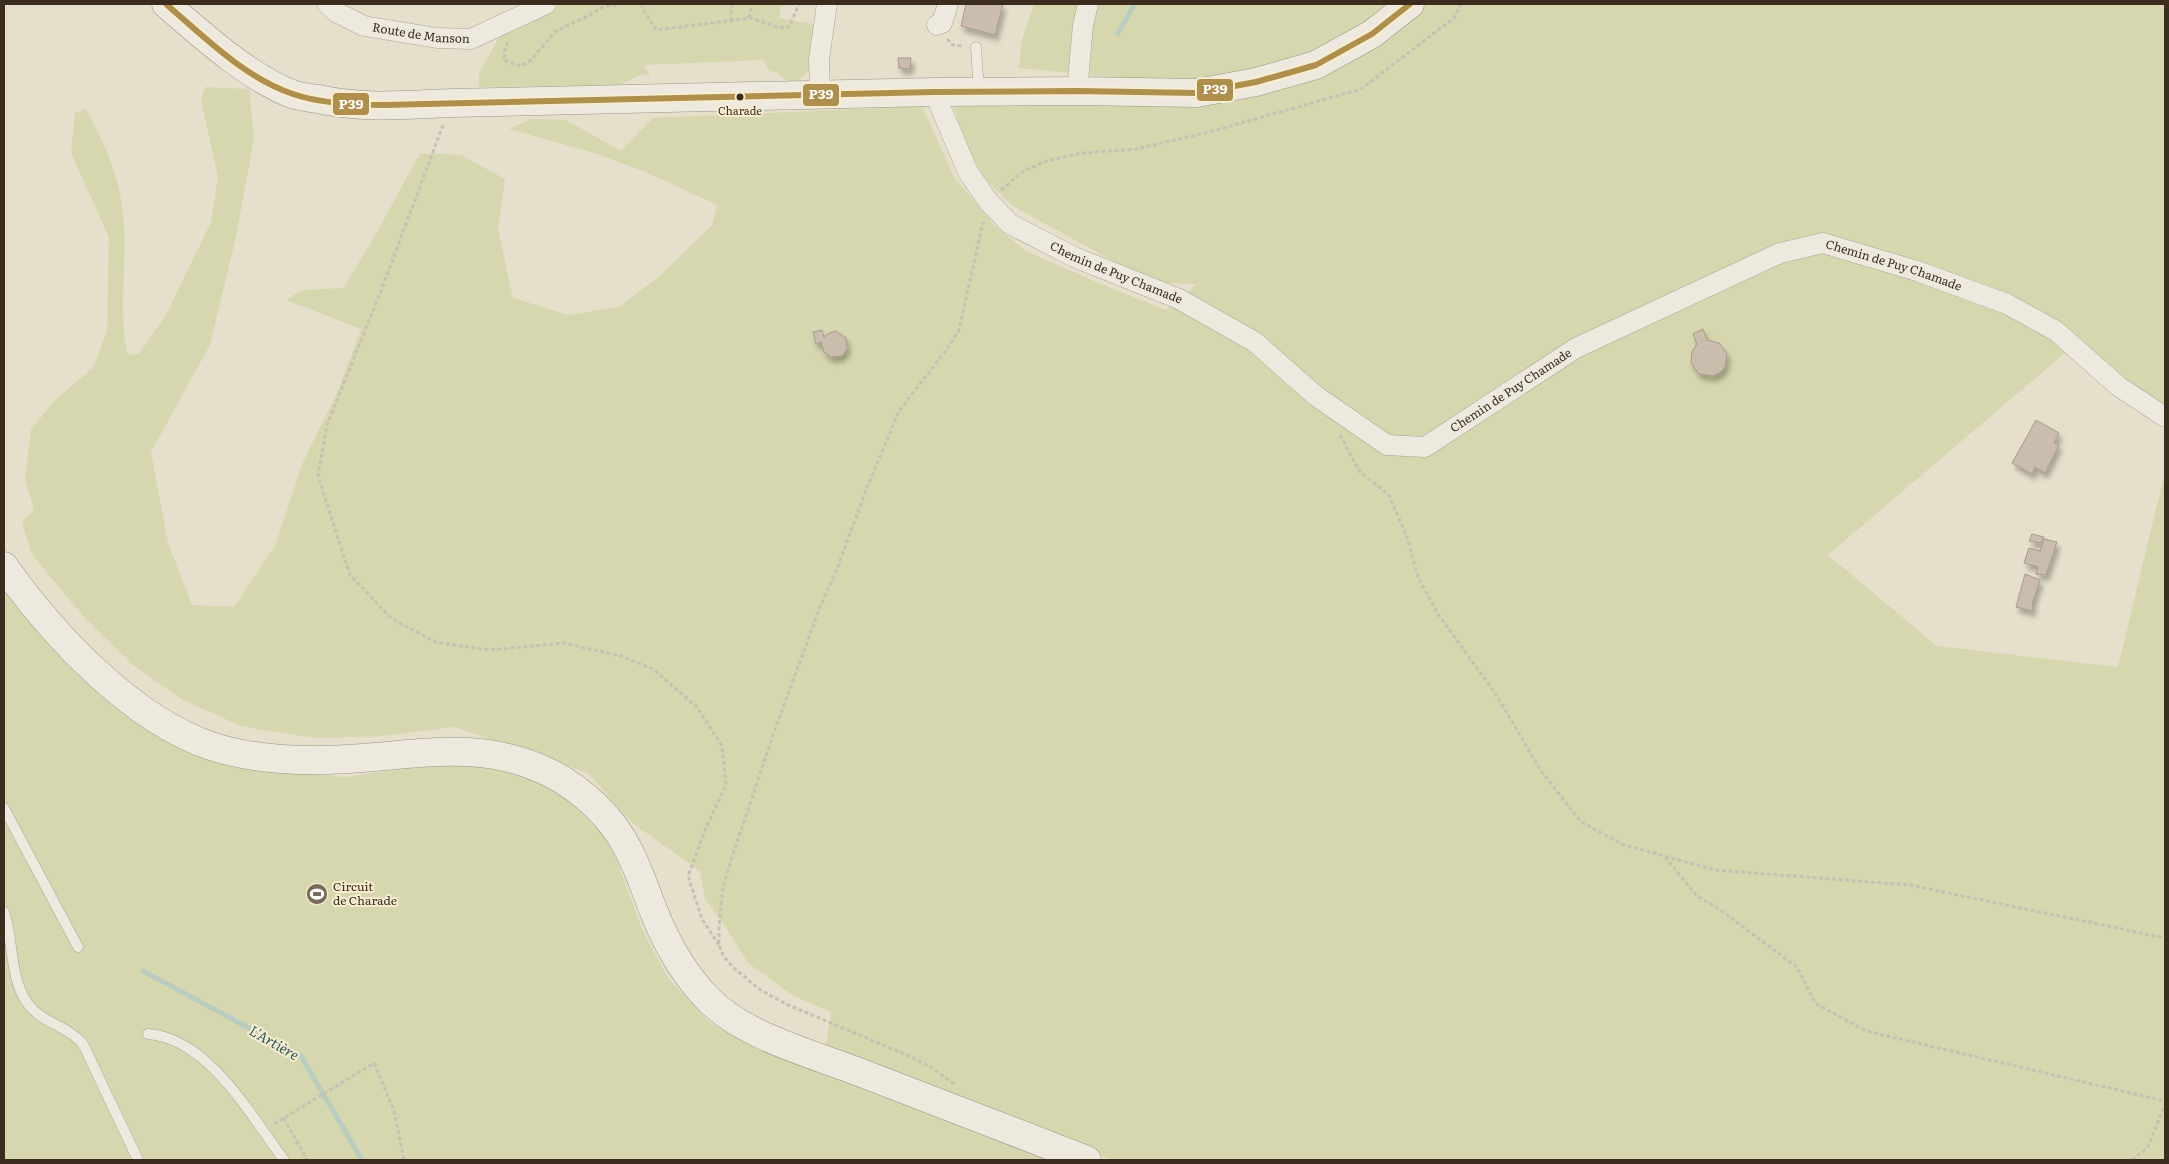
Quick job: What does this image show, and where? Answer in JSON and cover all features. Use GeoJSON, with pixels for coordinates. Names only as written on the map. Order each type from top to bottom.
{"type":"FeatureCollection","features":[{"type":"Feature","properties":{"kind":"street"},"geometry":{"type":"LineString","coordinates":[[166,4],[206,38],[264,80],[294,94],[362,106],[934,92],[1077,91],[1197,94],[1256,82],[1316,65],[1372,34],[1410,4]]}},
{"type":"Feature","properties":{"kind":"street","name":"Route de Manson"},"geometry":{"type":"LineString","coordinates":[[327,4],[336,12],[364,26],[437,38],[471,39],[546,4]]}},
{"type":"Feature","properties":{"kind":"street"},"geometry":{"type":"LineString","coordinates":[[820,96],[819,59],[827,4]]}},
{"type":"Feature","properties":{"kind":"street"},"geometry":{"type":"LineString","coordinates":[[937,24],[942,23],[948,4]]}},
{"type":"Feature","properties":{"kind":"street"},"geometry":{"type":"LineString","coordinates":[[1077,91],[1083,25],[1088,4]]}},
{"type":"Feature","properties":{"kind":"street","name":"Chemin de Puy Chamade"},"geometry":{"type":"LineString","coordinates":[[934,92],[968,172],[988,200],[1010,224],[1074,257],[1179,299],[1255,342],[1316,396],[1387,445],[1425,447],[1576,348],[1780,253],[1823,243],[1908,268],[2007,304],[2056,331],[2118,386],[2165,417]]}},
{"type":"Feature","properties":{"kind":"street"},"geometry":{"type":"LineString","coordinates":[[4,566],[33,603],[100,676],[168,728],[197,741],[235,753],[288,759],[344,759],[438,750],[471,751],[523,761],[553,775],[589,799],[608,818],[622,838],[634,861],[660,928],[675,957],[697,987],[726,1014],[756,1032],[810,1054],[1087,1160]]}},
{"type":"Feature","properties":{"kind":"lane"},"geometry":{"type":"LineString","coordinates":[[976,47],[979,92]]}},
{"type":"Feature","properties":{"kind":"lane"},"geometry":{"type":"LineString","coordinates":[[4,808],[78,947]]}},
{"type":"Feature","properties":{"kind":"lane"},"geometry":{"type":"LineString","coordinates":[[4,912],[18,984],[28,1005],[48,1022],[75,1034],[83,1044],[138,1160]]}},
{"type":"Feature","properties":{"kind":"lane"},"geometry":{"type":"LineString","coordinates":[[148,1034],[169,1037],[196,1052],[231,1090],[284,1160]]}},
{"type":"Feature","properties":{"kind":"path"},"geometry":{"type":"LineString","coordinates":[[513,18],[514,25],[511,37],[505,47],[504,60],[521,66],[530,61],[556,31],[603,7],[621,4]]}},
{"type":"Feature","properties":{"kind":"path"},"geometry":{"type":"LineString","coordinates":[[641,4],[646,15],[657,30],[749,18],[777,26],[789,27],[798,4]]}},
{"type":"Feature","properties":{"kind":"path"},"geometry":{"type":"LineString","coordinates":[[731,21],[732,4]]}},
{"type":"Feature","properties":{"kind":"path"},"geometry":{"type":"LineString","coordinates":[[749,18],[752,4]]}},
{"type":"Feature","properties":{"kind":"path"},"geometry":{"type":"LineString","coordinates":[[719,945],[723,887],[789,691],[820,607],[837,569],[865,493],[899,411],[947,349],[959,330],[988,200],[1025,170],[1050,160],[1083,153],[1136,149],[1213,131],[1361,89],[1454,18],[1461,4]]}},
{"type":"Feature","properties":{"kind":"path"},"geometry":{"type":"LineString","coordinates":[[937,24],[953,45],[976,47]]}},
{"type":"Feature","properties":{"kind":"path"},"geometry":{"type":"LineString","coordinates":[[451,103],[381,291],[327,426],[318,476],[350,575],[392,619],[436,642],[489,650],[563,643],[621,656],[653,669],[697,707],[722,746],[726,785],[706,828],[688,876],[702,919],[719,945],[724,957],[759,989],[786,1004],[909,1056],[934,1069],[957,1086]]}},
{"type":"Feature","properties":{"kind":"path"},"geometry":{"type":"LineString","coordinates":[[1330,406],[1341,437],[1360,472],[1389,495],[1407,537],[1418,577],[1438,614],[1496,696],[1541,771],[1582,822],[1624,845],[1716,870],[1910,885],[2165,938]]}},
{"type":"Feature","properties":{"kind":"path"},"geometry":{"type":"LineString","coordinates":[[1664,856],[1697,896],[1719,909],[1797,967],[1815,1003],[1866,1031],[2165,1102],[2148,1147],[2132,1160]]}},
{"type":"Feature","properties":{"kind":"path"},"geometry":{"type":"LineString","coordinates":[[262,1131],[374,1062],[394,1111],[404,1160]]}},
{"type":"Feature","properties":{"kind":"path"},"geometry":{"type":"LineString","coordinates":[[284,1118],[307,1160]]}},
{"type":"Feature","properties":{"kind":"green space"},"geometry":{"type":"Polygon","coordinates":[[[559,4],[781,4],[779,18],[816,25],[813,68],[792,85],[776,72],[769,71],[763,60],[644,65],[650,76],[642,74],[620,85],[479,87],[479,73],[505,27],[559,4]]]}},
{"type":"Feature","properties":{"kind":"green space"},"geometry":{"type":"Polygon","coordinates":[[[1034,4],[2165,4],[2165,417],[2066,352],[1828,555],[1937,646],[2118,667],[2165,472],[2165,1160],[1113,1160],[824,1059],[831,1012],[792,995],[748,963],[727,929],[705,899],[700,871],[631,822],[588,773],[454,727],[383,736],[314,738],[241,726],[183,700],[134,666],[82,615],[31,553],[22,522],[34,510],[25,478],[31,430],[55,400],[93,368],[107,331],[109,237],[71,153],[75,113],[86,109],[103,144],[117,181],[125,243],[123,318],[125,337],[128,355],[139,354],[166,315],[211,222],[218,177],[201,100],[205,87],[249,89],[254,138],[236,237],[210,345],[151,452],[168,543],[192,605],[234,607],[276,544],[303,462],[338,391],[361,329],[286,300],[302,290],[343,288],[371,243],[420,153],[461,155],[505,179],[498,229],[513,298],[569,315],[619,307],[662,274],[712,225],[717,205],[646,172],[594,153],[509,129],[531,119],[566,120],[621,151],[653,118],[922,106],[954,177],[994,225],[1026,251],[1166,310],[1197,284],[1167,283],[1115,262],[1013,206],[987,181],[966,145],[953,105],[1148,81],[1019,68],[1022,39],[1034,4]]]}},
{"type":"Feature","properties":{"kind":"green space","name":"Circuit de Charade"},"geometry":{"type":"Polygon","coordinates":[[[4,588],[41,635],[85,680],[135,722],[188,753],[232,767],[345,777],[434,765],[475,764],[530,778],[566,798],[603,835],[616,858],[643,931],[668,978],[709,1022],[758,1049],[1053,1160],[4,1160],[4,588]]]}},
{"type":"Feature","properties":{"kind":"building"},"geometry":{"type":"Polygon","coordinates":[[[966,4],[1003,4],[995,35],[961,26],[966,4]]]}},
{"type":"Feature","properties":{"kind":"building"},"geometry":{"type":"Polygon","coordinates":[[[898,58],[911,58],[910,69],[899,68],[898,58]]]}},
{"type":"Feature","properties":{"kind":"building"},"geometry":{"type":"Polygon","coordinates":[[[1703,329],[1707,340],[1719,343],[1727,354],[1725,367],[1721,372],[1713,376],[1699,374],[1691,363],[1692,352],[1697,344],[1693,334],[1703,329]]]}},
{"type":"Feature","properties":{"kind":"building"},"geometry":{"type":"Polygon","coordinates":[[[822,330],[824,337],[836,331],[846,338],[847,349],[842,356],[831,357],[824,352],[821,342],[816,344],[813,332],[822,330]]]}},
{"type":"Feature","properties":{"kind":"building"},"geometry":{"type":"Polygon","coordinates":[[[2036,420],[2059,433],[2054,443],[2059,445],[2045,473],[2035,467],[2032,474],[2012,463],[2036,420]]]}},
{"type":"Feature","properties":{"kind":"building"},"geometry":{"type":"Polygon","coordinates":[[[2032,534],[2044,537],[2041,543],[2029,541],[2032,534]]]}},
{"type":"Feature","properties":{"kind":"building"},"geometry":{"type":"Polygon","coordinates":[[[2044,539],[2057,542],[2046,575],[2036,574],[2038,567],[2024,563],[2029,548],[2040,551],[2044,539]]]}},
{"type":"Feature","properties":{"kind":"building"},"geometry":{"type":"Polygon","coordinates":[[[2025,574],[2040,580],[2032,604],[2032,611],[2016,607],[2025,574]]]}},
{"type":"Feature","properties":{"kind":"waterway"},"geometry":{"type":"LineString","coordinates":[[1118,33],[1135,4]]}},
{"type":"Feature","properties":{"kind":"waterway","name":"L'Artière"},"geometry":{"type":"LineString","coordinates":[[143,971],[301,1056],[362,1160]]}},
{"type":"Feature","properties":{"kind":"transit line","name":"P39"},"geometry":{"type":"LineString","coordinates":[[166,4],[210,43],[258,78],[275,87],[293,94],[327,102],[384,105],[934,92],[1077,91],[1197,93],[1256,82],[1316,65],[1372,34],[1410,4]]}},
{"type":"Feature","properties":{"kind":"place","name":"Charade"},"geometry":{"type":"Point","coordinates":[740,97]}},
{"type":"Feature","properties":{"kind":"place","name":"Circuit de Charade"},"geometry":{"type":"Point","coordinates":[317,894]}}]}
